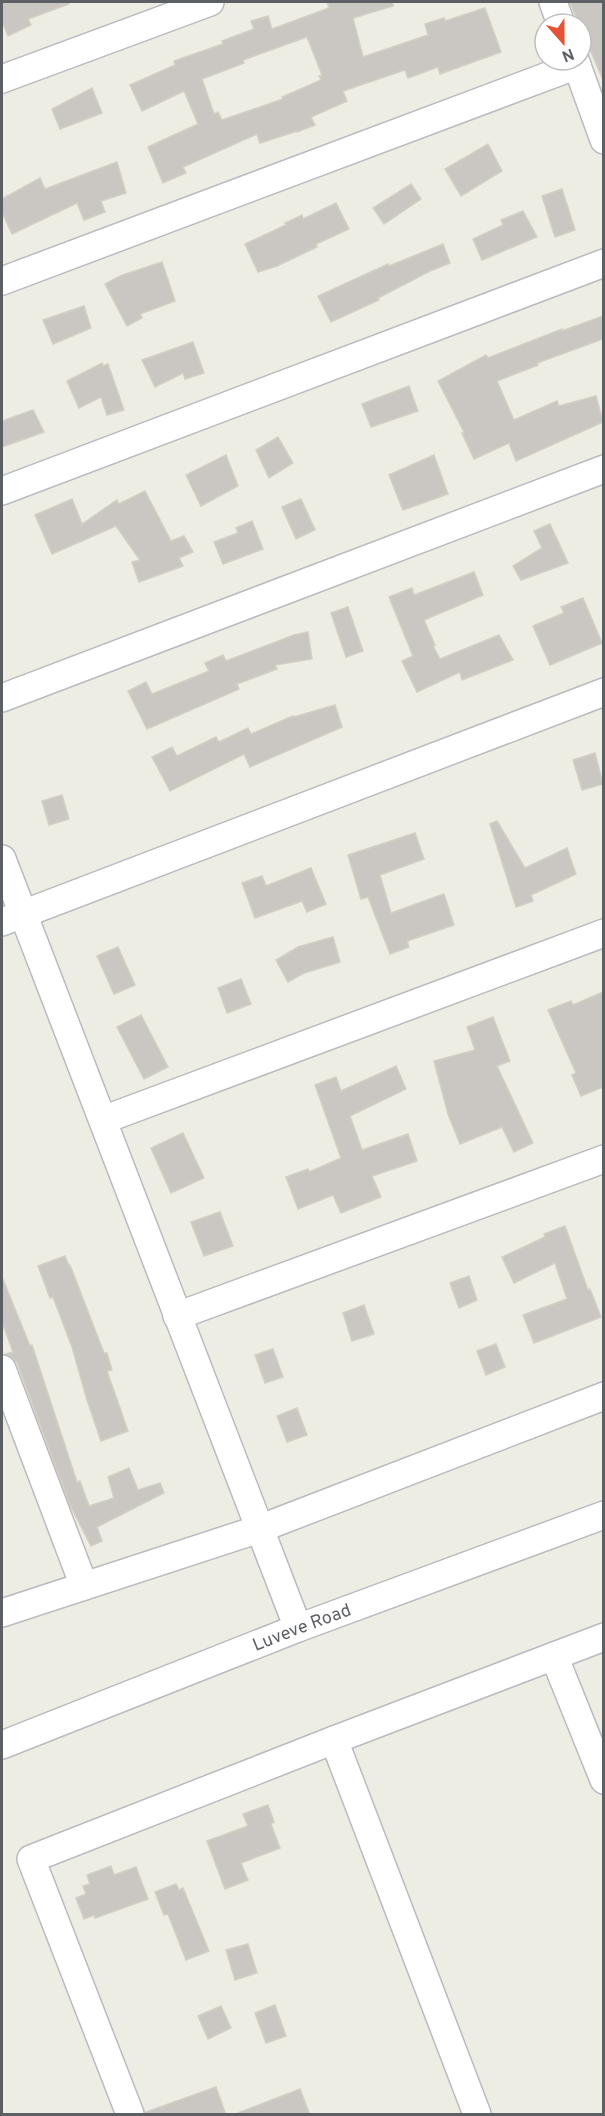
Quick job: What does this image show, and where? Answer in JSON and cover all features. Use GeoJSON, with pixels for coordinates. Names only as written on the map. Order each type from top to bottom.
{"type":"FeatureCollection","features":[{"type":"Feature","properties":{"kind":"street"},"geometry":{"type":"LineString","coordinates":[[2,79],[210,2]]}},
{"type":"Feature","properties":{"kind":"street"},"geometry":{"type":"LineString","coordinates":[[2,281],[550,72]]}},
{"type":"Feature","properties":{"kind":"street"},"geometry":{"type":"LineString","coordinates":[[579,72],[603,140]]}},
{"type":"Feature","properties":{"kind":"street"},"geometry":{"type":"LineString","coordinates":[[2,491],[603,263]]}},
{"type":"Feature","properties":{"kind":"street"},"geometry":{"type":"LineString","coordinates":[[2,698],[603,469]]}},
{"type":"Feature","properties":{"kind":"street"},"geometry":{"type":"LineString","coordinates":[[12,918],[603,692]]}},
{"type":"Feature","properties":{"kind":"street"},"geometry":{"type":"LineString","coordinates":[[2,859],[12,918],[103,1120],[298,1628]]}},
{"type":"Feature","properties":{"kind":"street"},"geometry":{"type":"LineString","coordinates":[[103,1120],[603,933]]}},
{"type":"Feature","properties":{"kind":"street"},"geometry":{"type":"LineString","coordinates":[[177,1316],[603,1159]]}},
{"type":"Feature","properties":{"kind":"street"},"geometry":{"type":"LineString","coordinates":[[2,1369],[84,1586]]}},
{"type":"Feature","properties":{"kind":"street"},"geometry":{"type":"LineString","coordinates":[[2,1613],[259,1529],[603,1396]]}},
{"type":"Feature","properties":{"kind":"street","name":"Luveve Road"},"geometry":{"type":"LineString","coordinates":[[2,1745],[298,1628],[603,1515]]}},
{"type":"Feature","properties":{"kind":"street"},"geometry":{"type":"LineString","coordinates":[[130,2115],[31,1859],[603,1637]]}},
{"type":"Feature","properties":{"kind":"street"},"geometry":{"type":"LineString","coordinates":[[554,1656],[603,1780]]}},
{"type":"Feature","properties":{"kind":"street"},"geometry":{"type":"LineString","coordinates":[[334,1740],[477,2115]]}},
{"type":"Feature","properties":{"kind":"building"},"geometry":{"type":"Polygon","coordinates":[[[2,2],[69,2],[69,4],[28,19],[31,25],[8,36],[2,21],[2,2]]]}},
{"type":"Feature","properties":{"kind":"building"},"geometry":{"type":"Polygon","coordinates":[[[327,2],[393,2],[393,6],[353,18],[363,57],[428,35],[425,24],[444,18],[445,21],[485,8],[501,52],[440,74],[438,67],[408,78],[405,70],[343,91],[347,101],[311,117],[315,125],[260,143],[257,134],[183,167],[186,173],[163,183],[148,147],[198,124],[184,91],[142,111],[130,85],[175,65],[174,61],[223,44],[222,41],[254,29],[251,21],[268,16],[272,29],[329,8],[327,2]],[[307,37],[243,60],[244,63],[202,79],[214,114],[218,112],[222,120],[283,99],[282,97],[321,80],[319,76],[322,75],[307,37]]]}},
{"type":"Feature","properties":{"kind":"building"},"geometry":{"type":"Polygon","coordinates":[[[570,2],[603,2],[603,80],[593,56],[593,12],[574,12],[570,2]]]}},
{"type":"Feature","properties":{"kind":"building"},"geometry":{"type":"Polygon","coordinates":[[[92,88],[102,113],[60,129],[52,109],[92,88]]]}},
{"type":"Feature","properties":{"kind":"building"},"geometry":{"type":"Polygon","coordinates":[[[488,144],[502,171],[461,196],[445,169],[488,144]]]}},
{"type":"Feature","properties":{"kind":"building"},"geometry":{"type":"Polygon","coordinates":[[[117,162],[126,193],[101,201],[105,212],[84,220],[77,203],[12,234],[2,212],[2,199],[40,178],[45,189],[117,162]]]}},
{"type":"Feature","properties":{"kind":"building"},"geometry":{"type":"Polygon","coordinates":[[[411,184],[421,199],[384,224],[373,208],[411,184]]]}},
{"type":"Feature","properties":{"kind":"building"},"geometry":{"type":"Polygon","coordinates":[[[562,189],[575,230],[555,237],[542,196],[562,189]]]}},
{"type":"Feature","properties":{"kind":"building"},"geometry":{"type":"Polygon","coordinates":[[[336,203],[349,229],[277,266],[258,272],[245,244],[302,215],[303,219],[336,203]]]}},
{"type":"Feature","properties":{"kind":"building"},"geometry":{"type":"Polygon","coordinates":[[[523,211],[537,237],[482,260],[473,239],[503,225],[501,220],[523,211]]]}},
{"type":"Feature","properties":{"kind":"building"},"geometry":{"type":"Polygon","coordinates":[[[443,244],[450,263],[331,322],[318,296],[388,264],[389,266],[443,244]]]}},
{"type":"Feature","properties":{"kind":"building"},"geometry":{"type":"Polygon","coordinates":[[[162,262],[175,301],[140,314],[142,318],[127,326],[105,284],[120,276],[162,262]]]}},
{"type":"Feature","properties":{"kind":"building"},"geometry":{"type":"Polygon","coordinates":[[[84,306],[91,328],[53,344],[43,320],[84,306]]]}},
{"type":"Feature","properties":{"kind":"building"},"geometry":{"type":"Polygon","coordinates":[[[603,316],[603,339],[537,363],[538,365],[497,381],[514,420],[557,401],[559,406],[596,396],[603,422],[516,461],[509,443],[474,459],[462,433],[464,432],[438,381],[486,355],[488,358],[562,329],[562,331],[603,316]]]}},
{"type":"Feature","properties":{"kind":"building"},"geometry":{"type":"Polygon","coordinates":[[[193,342],[204,373],[185,379],[183,373],[155,387],[142,360],[193,342]]]}},
{"type":"Feature","properties":{"kind":"building"},"geometry":{"type":"Polygon","coordinates":[[[102,363],[103,366],[108,364],[124,410],[107,415],[101,397],[79,408],[67,381],[102,363]]]}},
{"type":"Feature","properties":{"kind":"building"},"geometry":{"type":"Polygon","coordinates":[[[409,386],[418,411],[371,427],[362,404],[409,386]]]}},
{"type":"Feature","properties":{"kind":"building"},"geometry":{"type":"Polygon","coordinates":[[[33,410],[44,432],[2,447],[2,421],[33,410]]]}},
{"type":"Feature","properties":{"kind":"building"},"geometry":{"type":"Polygon","coordinates":[[[278,437],[293,463],[269,478],[256,450],[278,437]]]}},
{"type":"Feature","properties":{"kind":"building"},"geometry":{"type":"Polygon","coordinates":[[[226,455],[238,486],[201,506],[186,475],[226,455]]]}},
{"type":"Feature","properties":{"kind":"building"},"geometry":{"type":"Polygon","coordinates":[[[434,455],[448,494],[403,510],[389,475],[434,455]]]}},
{"type":"Feature","properties":{"kind":"building"},"geometry":{"type":"Polygon","coordinates":[[[145,491],[171,541],[184,536],[193,552],[179,558],[183,566],[139,582],[132,562],[140,560],[116,526],[52,554],[35,515],[72,499],[82,524],[117,500],[119,504],[145,491]]]}},
{"type":"Feature","properties":{"kind":"building"},"geometry":{"type":"Polygon","coordinates":[[[301,499],[315,530],[296,539],[282,507],[301,499]]]}},
{"type":"Feature","properties":{"kind":"building"},"geometry":{"type":"Polygon","coordinates":[[[252,521],[263,549],[223,564],[214,542],[238,533],[236,528],[252,521]]]}},
{"type":"Feature","properties":{"kind":"building"},"geometry":{"type":"Polygon","coordinates":[[[550,524],[568,563],[521,580],[513,566],[542,548],[534,531],[550,524]]]}},
{"type":"Feature","properties":{"kind":"building"},"geometry":{"type":"Polygon","coordinates":[[[474,572],[483,595],[424,620],[435,645],[433,646],[440,659],[499,635],[513,660],[462,680],[460,672],[417,692],[402,661],[413,656],[389,597],[412,588],[414,595],[474,572]]]}},
{"type":"Feature","properties":{"kind":"building"},"geometry":{"type":"Polygon","coordinates":[[[583,598],[602,643],[550,665],[533,626],[564,613],[561,607],[583,598]]]}},
{"type":"Feature","properties":{"kind":"building"},"geometry":{"type":"Polygon","coordinates":[[[348,607],[363,651],[346,657],[331,613],[348,607]]]}},
{"type":"Feature","properties":{"kind":"building"},"geometry":{"type":"Polygon","coordinates":[[[308,632],[312,659],[275,665],[277,669],[237,684],[239,689],[147,729],[128,691],[146,682],[152,694],[209,671],[205,663],[223,655],[226,661],[294,635],[308,632]]]}},
{"type":"Feature","properties":{"kind":"building"},"geometry":{"type":"Polygon","coordinates":[[[335,705],[342,727],[250,767],[244,754],[170,791],[152,757],[172,747],[177,756],[216,737],[219,742],[248,728],[251,734],[293,716],[335,705]]]}},
{"type":"Feature","properties":{"kind":"building"},"geometry":{"type":"Polygon","coordinates":[[[595,753],[603,784],[582,790],[573,760],[595,753]]]}},
{"type":"Feature","properties":{"kind":"building"},"geometry":{"type":"Polygon","coordinates":[[[62,795],[69,819],[49,825],[42,801],[62,795]]]}},
{"type":"Feature","properties":{"kind":"building"},"geometry":{"type":"Polygon","coordinates":[[[497,821],[525,868],[567,848],[576,874],[531,895],[533,901],[516,907],[490,824],[497,821]]]}},
{"type":"Feature","properties":{"kind":"building"},"geometry":{"type":"Polygon","coordinates":[[[415,833],[424,859],[380,875],[391,913],[444,894],[454,925],[407,941],[409,947],[390,954],[368,897],[361,899],[348,855],[415,833]]]}},
{"type":"Feature","properties":{"kind":"building"},"geometry":{"type":"Polygon","coordinates":[[[311,868],[326,904],[307,912],[302,901],[255,918],[242,883],[262,876],[266,886],[311,868]]]}},
{"type":"Feature","properties":{"kind":"building"},"geometry":{"type":"Polygon","coordinates":[[[333,937],[340,962],[304,973],[288,982],[276,960],[298,947],[333,937]]]}},
{"type":"Feature","properties":{"kind":"building"},"geometry":{"type":"Polygon","coordinates":[[[118,947],[135,985],[114,994],[97,956],[118,947]]]}},
{"type":"Feature","properties":{"kind":"building"},"geometry":{"type":"Polygon","coordinates":[[[241,979],[251,1004],[227,1013],[218,988],[241,979]]]}},
{"type":"Feature","properties":{"kind":"building"},"geometry":{"type":"Polygon","coordinates":[[[603,992],[603,1087],[581,1096],[572,1075],[576,1073],[548,1010],[571,1001],[573,1005],[603,992]]]}},
{"type":"Feature","properties":{"kind":"building"},"geometry":{"type":"Polygon","coordinates":[[[141,1015],[168,1067],[144,1079],[117,1027],[141,1015]]]}},
{"type":"Feature","properties":{"kind":"building"},"geometry":{"type":"Polygon","coordinates":[[[493,1017],[510,1061],[497,1066],[533,1143],[514,1152],[502,1127],[460,1144],[448,1114],[434,1061],[475,1050],[467,1027],[493,1017]]]}},
{"type":"Feature","properties":{"kind":"building"},"geometry":{"type":"Polygon","coordinates":[[[396,1066],[406,1089],[350,1116],[362,1150],[408,1134],[417,1161],[372,1176],[381,1197],[341,1213],[333,1195],[298,1209],[286,1177],[308,1169],[309,1172],[341,1158],[315,1085],[336,1077],[341,1091],[396,1066]]]}},
{"type":"Feature","properties":{"kind":"building"},"geometry":{"type":"Polygon","coordinates":[[[183,1133],[204,1178],[171,1193],[151,1148],[183,1133]]]}},
{"type":"Feature","properties":{"kind":"building"},"geometry":{"type":"Polygon","coordinates":[[[220,1212],[233,1246],[204,1256],[191,1222],[220,1212]]]}},
{"type":"Feature","properties":{"kind":"building"},"geometry":{"type":"Polygon","coordinates":[[[565,1226],[588,1290],[590,1289],[601,1317],[534,1343],[523,1315],[567,1299],[555,1263],[514,1283],[502,1257],[545,1237],[544,1234],[565,1226]]]}},
{"type":"Feature","properties":{"kind":"building"},"geometry":{"type":"Polygon","coordinates":[[[65,1256],[104,1353],[107,1353],[112,1370],[107,1371],[128,1431],[101,1441],[72,1347],[53,1297],[50,1298],[38,1266],[65,1256]]]}},
{"type":"Feature","properties":{"kind":"building"},"geometry":{"type":"Polygon","coordinates":[[[469,1276],[477,1300],[459,1308],[450,1283],[469,1276]]]}},
{"type":"Feature","properties":{"kind":"building"},"geometry":{"type":"Polygon","coordinates":[[[2,1277],[30,1346],[32,1345],[77,1482],[80,1481],[89,1506],[114,1498],[108,1477],[129,1468],[138,1490],[160,1483],[164,1493],[97,1527],[102,1541],[91,1546],[70,1505],[17,1363],[6,1354],[13,1352],[2,1322],[2,1277]]]}},
{"type":"Feature","properties":{"kind":"building"},"geometry":{"type":"Polygon","coordinates":[[[364,1305],[374,1334],[352,1341],[343,1313],[364,1305]]]}},
{"type":"Feature","properties":{"kind":"building"},"geometry":{"type":"Polygon","coordinates":[[[496,1344],[505,1367],[486,1375],[477,1351],[496,1344]]]}},
{"type":"Feature","properties":{"kind":"building"},"geometry":{"type":"Polygon","coordinates":[[[273,1349],[283,1377],[265,1383],[255,1355],[273,1349]]]}},
{"type":"Feature","properties":{"kind":"building"},"geometry":{"type":"Polygon","coordinates":[[[297,1408],[307,1435],[287,1442],[277,1416],[297,1408]]]}},
{"type":"Feature","properties":{"kind":"building"},"geometry":{"type":"Polygon","coordinates":[[[268,1805],[274,1822],[271,1824],[280,1848],[241,1863],[248,1880],[225,1889],[207,1841],[248,1826],[243,1814],[268,1805]]]}},
{"type":"Feature","properties":{"kind":"building"},"geometry":{"type":"Polygon","coordinates":[[[111,1866],[114,1875],[136,1867],[148,1899],[95,1918],[94,1915],[84,1919],[76,1898],[86,1894],[83,1886],[90,1884],[87,1875],[111,1866]]]}},
{"type":"Feature","properties":{"kind":"building"},"geometry":{"type":"Polygon","coordinates":[[[176,1884],[179,1890],[183,1888],[209,1951],[186,1960],[168,1914],[164,1915],[155,1892],[176,1884]]]}},
{"type":"Feature","properties":{"kind":"building"},"geometry":{"type":"Polygon","coordinates":[[[248,1944],[257,1973],[235,1980],[226,1950],[248,1944]]]}},
{"type":"Feature","properties":{"kind":"building"},"geometry":{"type":"Polygon","coordinates":[[[275,2005],[286,2036],[266,2043],[255,2013],[275,2005]]]}},
{"type":"Feature","properties":{"kind":"building"},"geometry":{"type":"Polygon","coordinates":[[[221,2006],[231,2028],[208,2039],[198,2016],[221,2006]]]}},
{"type":"Feature","properties":{"kind":"building"},"geometry":{"type":"Polygon","coordinates":[[[216,2087],[226,2115],[146,2115],[146,2112],[216,2087]]]}},
{"type":"Feature","properties":{"kind":"building"},"geometry":{"type":"Polygon","coordinates":[[[300,2089],[310,2115],[239,2115],[238,2113],[300,2089]]]}}]}
